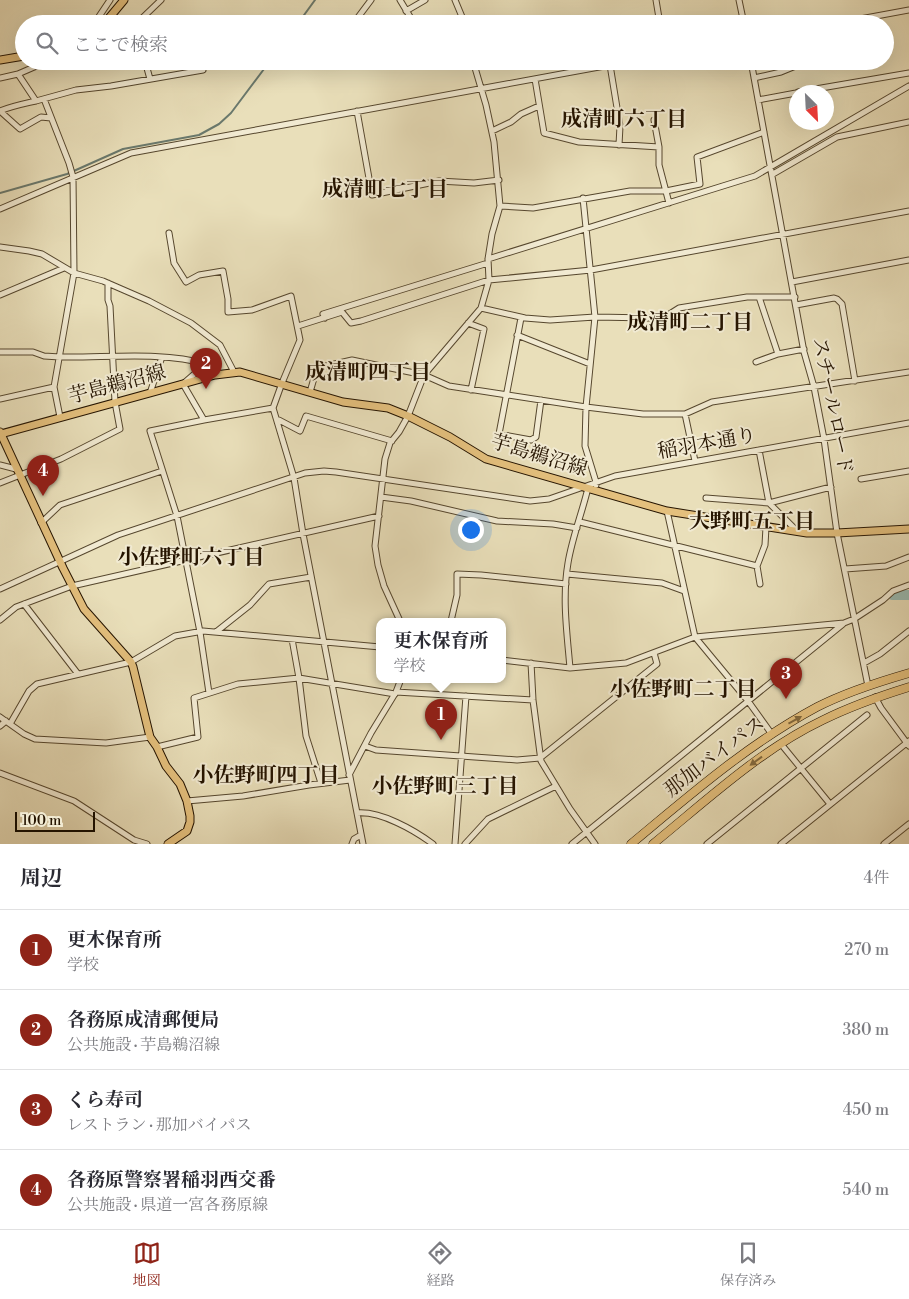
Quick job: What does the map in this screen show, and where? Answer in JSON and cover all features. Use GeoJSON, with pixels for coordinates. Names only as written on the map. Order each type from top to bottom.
{"type":"FeatureCollection","features":[{"type":"Feature","properties":{"kind":"highway","name":"那加バイパス"},"geometry":{"type":"LineString","coordinates":[[631,844],[724,766],[771,733],[819,706],[868,686],[909,673]]}},
{"type":"Feature","properties":{"kind":"highway","name":"スチールロード"},"geometry":{"type":"LineString","coordinates":[[868,686],[875,698]]}},
{"type":"Feature","properties":{"kind":"highway","name":"那加バイパス"},"geometry":{"type":"LineString","coordinates":[[653,844],[740,773],[781,744],[822,720],[875,698],[909,687]]}},
{"type":"Feature","properties":{"kind":"main road"},"geometry":{"type":"LineString","coordinates":[[112,15],[124,0]]}},
{"type":"Feature","properties":{"kind":"main road"},"geometry":{"type":"LineString","coordinates":[[0,60],[15,58]]}},
{"type":"Feature","properties":{"kind":"main road","name":"芋島鵜沼線"},"geometry":{"type":"LineString","coordinates":[[0,434],[183,384],[240,372],[343,402],[380,406],[408,416],[450,437],[486,460],[667,511],[798,532],[837,533],[909,529]]}},
{"type":"Feature","properties":{"kind":"main road"},"geometry":{"type":"LineString","coordinates":[[0,434],[84,609],[131,662],[150,737],[157,746],[162,761],[180,784],[187,801],[189,828],[168,844]]}},
{"type":"Feature","properties":{"kind":"street"},"geometry":{"type":"LineString","coordinates":[[100,15],[110,0]]}},
{"type":"Feature","properties":{"kind":"street"},"geometry":{"type":"LineString","coordinates":[[145,15],[160,0]]}},
{"type":"Feature","properties":{"kind":"street"},"geometry":{"type":"LineString","coordinates":[[360,15],[372,0]]}},
{"type":"Feature","properties":{"kind":"street"},"geometry":{"type":"LineString","coordinates":[[400,0],[409,15]]}},
{"type":"Feature","properties":{"kind":"street"},"geometry":{"type":"LineString","coordinates":[[406,11],[425,0]]}},
{"type":"Feature","properties":{"kind":"street"},"geometry":{"type":"LineString","coordinates":[[455,0],[461,15]]}},
{"type":"Feature","properties":{"kind":"street"},"geometry":{"type":"LineString","coordinates":[[656,0],[658,15]]}},
{"type":"Feature","properties":{"kind":"street"},"geometry":{"type":"LineString","coordinates":[[739,0],[742,15]]}},
{"type":"Feature","properties":{"kind":"street"},"geometry":{"type":"LineString","coordinates":[[882,15],[909,10]]}},
{"type":"Feature","properties":{"kind":"street"},"geometry":{"type":"LineString","coordinates":[[0,78],[27,70]]}},
{"type":"Feature","properties":{"kind":"street"},"geometry":{"type":"LineString","coordinates":[[148,70],[150,79]]}},
{"type":"Feature","properties":{"kind":"street"},"geometry":{"type":"LineString","coordinates":[[51,118],[41,117],[20,129],[0,111],[14,105],[22,105],[76,90],[112,86],[203,70]]}},
{"type":"Feature","properties":{"kind":"street"},"geometry":{"type":"LineString","coordinates":[[399,618],[384,586],[375,546],[385,459],[392,441],[408,416],[424,376],[481,308],[489,280],[488,261],[492,234],[500,206],[492,131],[476,70]]}},
{"type":"Feature","properties":{"kind":"street"},"geometry":{"type":"LineString","coordinates":[[0,208],[131,153],[583,70]]}},
{"type":"Feature","properties":{"kind":"street"},"geometry":{"type":"LineString","coordinates":[[611,70],[620,126],[619,145]]}},
{"type":"Feature","properties":{"kind":"street","name":"スチールロード"},"geometry":{"type":"LineString","coordinates":[[753,70],[804,349],[814,387],[824,439],[837,533],[868,686]]}},
{"type":"Feature","properties":{"kind":"street"},"geometry":{"type":"LineString","coordinates":[[754,78],[786,70]]}},
{"type":"Feature","properties":{"kind":"street"},"geometry":{"type":"LineString","coordinates":[[834,86],[909,73]]}},
{"type":"Feature","properties":{"kind":"street"},"geometry":{"type":"LineString","coordinates":[[18,74],[36,100]]}},
{"type":"Feature","properties":{"kind":"street"},"geometry":{"type":"LineString","coordinates":[[535,79],[544,133],[579,142],[659,147]]}},
{"type":"Feature","properties":{"kind":"street"},"geometry":{"type":"LineString","coordinates":[[325,318],[324,314],[755,176],[909,86]]}},
{"type":"Feature","properties":{"kind":"street"},"geometry":{"type":"LineString","coordinates":[[758,100],[789,94]]}},
{"type":"Feature","properties":{"kind":"street"},"geometry":{"type":"LineString","coordinates":[[44,99],[73,177],[74,273],[54,387],[60,417]]}},
{"type":"Feature","properties":{"kind":"street"},"geometry":{"type":"LineString","coordinates":[[492,131],[539,106]]}},
{"type":"Feature","properties":{"kind":"street"},"geometry":{"type":"LineString","coordinates":[[357,111],[372,196],[439,181],[474,183],[498,180]]}},
{"type":"Feature","properties":{"kind":"street"},"geometry":{"type":"LineString","coordinates":[[654,120],[659,147],[659,165],[669,202]]}},
{"type":"Feature","properties":{"kind":"street"},"geometry":{"type":"LineString","coordinates":[[772,174],[836,137],[909,122]]}},
{"type":"Feature","properties":{"kind":"street"},"geometry":{"type":"LineString","coordinates":[[500,206],[534,208],[630,191],[666,190],[700,184],[697,156],[764,132]]}},
{"type":"Feature","properties":{"kind":"street"},"geometry":{"type":"LineString","coordinates":[[582,198],[595,317],[586,407],[586,446],[597,491]]}},
{"type":"Feature","properties":{"kind":"street"},"geometry":{"type":"LineString","coordinates":[[298,326],[342,312],[351,323],[361,321],[489,280],[591,270],[909,211]]}},
{"type":"Feature","properties":{"kind":"street"},"geometry":{"type":"LineString","coordinates":[[169,233],[174,263],[186,282],[199,275],[223,271],[228,299],[228,312],[252,310],[291,296],[300,340],[273,408],[294,478],[362,844]]}},
{"type":"Feature","properties":{"kind":"street"},"geometry":{"type":"LineString","coordinates":[[0,247],[42,254],[74,273],[108,283],[149,301],[191,323],[220,345],[234,372]]}},
{"type":"Feature","properties":{"kind":"street"},"geometry":{"type":"LineString","coordinates":[[792,282],[909,260]]}},
{"type":"Feature","properties":{"kind":"street"},"geometry":{"type":"LineString","coordinates":[[0,295],[64,268]]}},
{"type":"Feature","properties":{"kind":"street"},"geometry":{"type":"LineString","coordinates":[[0,482],[17,472],[61,459],[120,429],[115,402],[108,283]]}},
{"type":"Feature","properties":{"kind":"street"},"geometry":{"type":"LineString","coordinates":[[481,308],[521,318],[550,320],[595,317],[650,318],[668,315],[680,308],[747,297],[795,297]]}},
{"type":"Feature","properties":{"kind":"street"},"geometry":{"type":"LineString","coordinates":[[759,297],[778,354]]}},
{"type":"Feature","properties":{"kind":"street"},"geometry":{"type":"LineString","coordinates":[[796,305],[834,298],[842,304],[855,380]]}},
{"type":"Feature","properties":{"kind":"street"},"geometry":{"type":"LineString","coordinates":[[521,318],[499,434],[531,440],[536,437],[540,400]]}},
{"type":"Feature","properties":{"kind":"street"},"geometry":{"type":"LineString","coordinates":[[468,323],[484,329],[471,390]]}},
{"type":"Feature","properties":{"kind":"street"},"geometry":{"type":"LineString","coordinates":[[518,335],[590,364]]}},
{"type":"Feature","properties":{"kind":"street"},"geometry":{"type":"LineString","coordinates":[[756,362],[778,354],[804,349]]}},
{"type":"Feature","properties":{"kind":"street"},"geometry":{"type":"LineString","coordinates":[[0,352],[33,352],[44,356],[60,357],[162,357],[191,360],[206,364],[183,384],[204,420]]}},
{"type":"Feature","properties":{"kind":"street"},"geometry":{"type":"LineString","coordinates":[[150,393],[162,357]]}},
{"type":"Feature","properties":{"kind":"street"},"geometry":{"type":"LineString","coordinates":[[310,392],[318,368],[352,360],[424,376],[449,386],[471,390],[643,414],[685,414],[712,402],[909,372]]}},
{"type":"Feature","properties":{"kind":"street"},"geometry":{"type":"LineString","coordinates":[[0,399],[54,387]]}},
{"type":"Feature","properties":{"kind":"street"},"geometry":{"type":"LineString","coordinates":[[209,693],[200,632],[186,560],[176,516],[150,431],[273,408]]}},
{"type":"Feature","properties":{"kind":"street"},"geometry":{"type":"LineString","coordinates":[[685,414],[695,461]]}},
{"type":"Feature","properties":{"kind":"street"},"geometry":{"type":"LineString","coordinates":[[277,421],[279,420],[300,431],[306,416],[392,441]]}},
{"type":"Feature","properties":{"kind":"street","name":"稲羽本通り"},"geometry":{"type":"LineString","coordinates":[[0,589],[118,535],[305,473],[324,471],[530,502],[586,488],[596,482],[615,476],[909,423]]}},
{"type":"Feature","properties":{"kind":"street"},"geometry":{"type":"LineString","coordinates":[[759,450],[769,503],[798,532]]}},
{"type":"Feature","properties":{"kind":"street"},"geometry":{"type":"LineString","coordinates":[[0,465],[17,472]]}},
{"type":"Feature","properties":{"kind":"street"},"geometry":{"type":"LineString","coordinates":[[42,523],[60,505],[162,471]]}},
{"type":"Feature","properties":{"kind":"street"},"geometry":{"type":"LineString","coordinates":[[861,479],[909,471]]}},
{"type":"Feature","properties":{"kind":"street"},"geometry":{"type":"LineString","coordinates":[[706,498],[769,503],[831,487]]}},
{"type":"Feature","properties":{"kind":"street"},"geometry":{"type":"LineString","coordinates":[[570,668],[565,608],[566,584],[568,562],[580,522],[586,488]]}},
{"type":"Feature","properties":{"kind":"street"},"geometry":{"type":"LineString","coordinates":[[381,497],[411,501],[497,521],[553,524],[577,528]]}},
{"type":"Feature","properties":{"kind":"street"},"geometry":{"type":"LineString","coordinates":[[667,511],[695,638],[748,701],[771,733]]}},
{"type":"Feature","properties":{"kind":"street"},"geometry":{"type":"LineString","coordinates":[[0,620],[16,607],[72,586],[379,516]]}},
{"type":"Feature","properties":{"kind":"street"},"geometry":{"type":"LineString","coordinates":[[580,522],[757,566]]}},
{"type":"Feature","properties":{"kind":"street"},"geometry":{"type":"LineString","coordinates":[[760,584],[757,566],[765,545],[766,527]]}},
{"type":"Feature","properties":{"kind":"street"},"geometry":{"type":"LineString","coordinates":[[845,569],[886,566],[909,557]]}},
{"type":"Feature","properties":{"kind":"street"},"geometry":{"type":"LineString","coordinates":[[452,618],[457,595],[457,574],[566,584]]}},
{"type":"Feature","properties":{"kind":"street"},"geometry":{"type":"LineString","coordinates":[[567,574],[662,583],[684,591]]}},
{"type":"Feature","properties":{"kind":"street"},"geometry":{"type":"LineString","coordinates":[[216,632],[250,605],[270,584],[311,576]]}},
{"type":"Feature","properties":{"kind":"street"},"geometry":{"type":"LineString","coordinates":[[506,660],[570,668],[626,663],[695,638],[844,623],[854,619],[893,591],[909,585]]}},
{"type":"Feature","properties":{"kind":"street"},"geometry":{"type":"LineString","coordinates":[[24,604],[78,674]]}},
{"type":"Feature","properties":{"kind":"street"},"geometry":{"type":"LineString","coordinates":[[572,844],[844,623]]}},
{"type":"Feature","properties":{"kind":"street"},"geometry":{"type":"LineString","coordinates":[[864,663],[880,654],[909,630]]}},
{"type":"Feature","properties":{"kind":"street"},"geometry":{"type":"LineString","coordinates":[[0,726],[8,723],[29,691],[37,684],[131,662],[175,636],[200,632],[216,632],[376,647]]}},
{"type":"Feature","properties":{"kind":"street"},"geometry":{"type":"LineString","coordinates":[[292,639],[306,736],[321,783]]}},
{"type":"Feature","properties":{"kind":"street"},"geometry":{"type":"LineString","coordinates":[[364,746],[376,750],[517,760],[540,758],[657,664],[654,653]]}},
{"type":"Feature","properties":{"kind":"street"},"geometry":{"type":"LineString","coordinates":[[531,663],[540,758],[556,786],[595,844]]}},
{"type":"Feature","properties":{"kind":"street"},"geometry":{"type":"LineString","coordinates":[[157,746],[198,737],[194,698],[238,684],[299,678],[396,693],[533,700]]}},
{"type":"Feature","properties":{"kind":"street"},"geometry":{"type":"LineString","coordinates":[[350,777],[364,746],[396,693],[400,683]]}},
{"type":"Feature","properties":{"kind":"street"},"geometry":{"type":"LineString","coordinates":[[455,844],[466,696]]}},
{"type":"Feature","properties":{"kind":"street","name":"スチールロード"},"geometry":{"type":"LineString","coordinates":[[875,698],[908,743]]}},
{"type":"Feature","properties":{"kind":"street"},"geometry":{"type":"LineString","coordinates":[[707,844],[867,714]]}},
{"type":"Feature","properties":{"kind":"street"},"geometry":{"type":"LineString","coordinates":[[0,717],[24,734],[35,738],[106,743],[150,737]]}},
{"type":"Feature","properties":{"kind":"street"},"geometry":{"type":"LineString","coordinates":[[781,844],[789,842],[830,804],[908,743]]}},
{"type":"Feature","properties":{"kind":"street"},"geometry":{"type":"LineString","coordinates":[[781,744],[830,804]]}},
{"type":"Feature","properties":{"kind":"street"},"geometry":{"type":"LineString","coordinates":[[0,773],[74,801],[134,840],[147,844]]}},
{"type":"Feature","properties":{"kind":"street"},"geometry":{"type":"LineString","coordinates":[[187,801],[242,796],[350,777]]}},
{"type":"Feature","properties":{"kind":"street"},"geometry":{"type":"LineString","coordinates":[[465,844],[488,819],[556,786]]}},
{"type":"Feature","properties":{"kind":"street"},"geometry":{"type":"LineString","coordinates":[[357,813],[386,818],[403,825],[433,844]]}},
{"type":"Feature","properties":{"kind":"street"},"geometry":{"type":"LineString","coordinates":[[884,844],[909,824]]}},
{"type":"Feature","properties":{"kind":"street"},"geometry":{"type":"LineString","coordinates":[[352,844],[354,839],[361,835]]}},
{"type":"Feature","properties":{"kind":"waterway"},"geometry":{"type":"LineString","coordinates":[[304,15],[315,0]]}},
{"type":"Feature","properties":{"kind":"waterway"},"geometry":{"type":"LineString","coordinates":[[0,193],[67,174],[123,149],[199,135],[219,124],[231,113],[263,70]]}},
{"type":"Feature","properties":{"kind":"waterway"},"geometry":{"type":"LineString","coordinates":[[892,595],[909,595]]}},
{"type":"Feature","properties":{"kind":"place","name":"各務原成清郵便局"},"geometry":{"type":"Point","coordinates":[206,389]}},
{"type":"Feature","properties":{"kind":"place","name":"各務原警察署稲羽西交番"},"geometry":{"type":"Point","coordinates":[43,496]}},
{"type":"Feature","properties":{"kind":"place","name":"くら寿司"},"geometry":{"type":"Point","coordinates":[786,699]}},
{"type":"Feature","properties":{"kind":"place","name":"更木保育所"},"geometry":{"type":"Point","coordinates":[441,740]}},
{"type":"Feature","properties":{"kind":"district","name":"成清町六丁目"},"geometry":{"type":"Point","coordinates":[624,120]}},
{"type":"Feature","properties":{"kind":"district","name":"成清町七丁目"},"geometry":{"type":"Point","coordinates":[385,190]}},
{"type":"Feature","properties":{"kind":"district","name":"成清町二丁目"},"geometry":{"type":"Point","coordinates":[690,323]}},
{"type":"Feature","properties":{"kind":"district","name":"成清町四丁目"},"geometry":{"type":"Point","coordinates":[368,373]}},
{"type":"Feature","properties":{"kind":"district","name":"大野町五丁目"},"geometry":{"type":"Point","coordinates":[752,522]}},
{"type":"Feature","properties":{"kind":"district","name":"小佐野町六丁目"},"geometry":{"type":"Point","coordinates":[191,558]}},
{"type":"Feature","properties":{"kind":"district","name":"小佐野町二丁目"},"geometry":{"type":"Point","coordinates":[683,690]}},
{"type":"Feature","properties":{"kind":"district","name":"小佐野町四丁目"},"geometry":{"type":"Point","coordinates":[266,776]}},
{"type":"Feature","properties":{"kind":"district","name":"小佐野町三丁目"},"geometry":{"type":"Point","coordinates":[445,787]}}]}
